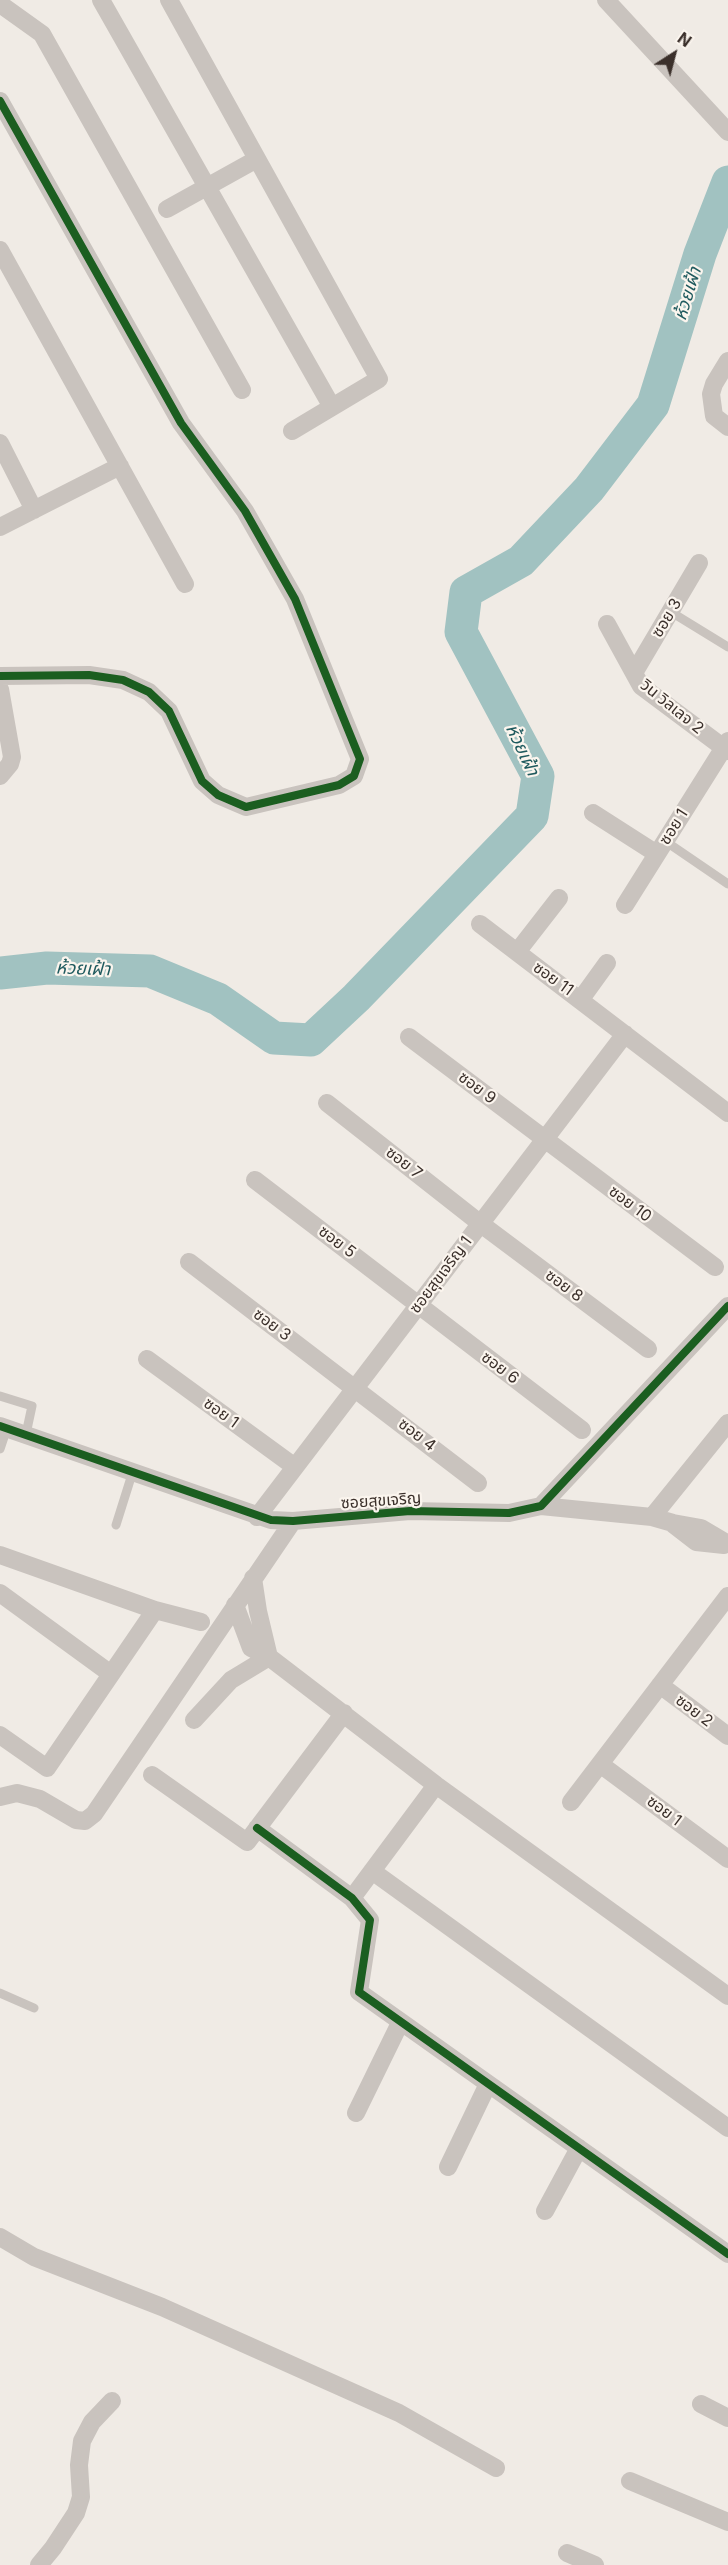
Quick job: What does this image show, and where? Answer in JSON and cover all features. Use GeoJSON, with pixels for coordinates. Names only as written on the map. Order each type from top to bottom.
{"type":"FeatureCollection","features":[{"type":"Feature","properties":{"kind":"street"},"geometry":{"type":"LineString","coordinates":[[101,0],[332,407]]}},
{"type":"Feature","properties":{"kind":"street"},"geometry":{"type":"LineString","coordinates":[[169,0],[379,379],[292,431]]}},
{"type":"Feature","properties":{"kind":"street"},"geometry":{"type":"LineString","coordinates":[[606,0],[728,132]]}},
{"type":"Feature","properties":{"kind":"street"},"geometry":{"type":"LineString","coordinates":[[0,4],[42,34],[242,390]]}},
{"type":"Feature","properties":{"kind":"street"},"geometry":{"type":"LineString","coordinates":[[0,101],[181,423],[245,512],[295,598],[360,759],[354,776],[339,785],[246,807],[218,795],[202,781],[169,711],[149,692],[123,680],[89,675],[0,676]]}},
{"type":"Feature","properties":{"kind":"street"},"geometry":{"type":"LineString","coordinates":[[167,209],[208,189],[257,159]]}},
{"type":"Feature","properties":{"kind":"street"},"geometry":{"type":"LineString","coordinates":[[0,250],[185,584]]}},
{"type":"Feature","properties":{"kind":"street"},"geometry":{"type":"LineString","coordinates":[[721,422],[711,394],[714,384],[728,361]]}},
{"type":"Feature","properties":{"kind":"street"},"geometry":{"type":"LineString","coordinates":[[0,443],[34,510]]}},
{"type":"Feature","properties":{"kind":"street"},"geometry":{"type":"LineString","coordinates":[[0,527],[120,466]]}},
{"type":"Feature","properties":{"kind":"street","name":"ซอย 3"},"geometry":{"type":"LineString","coordinates":[[634,673],[699,563]]}},
{"type":"Feature","properties":{"kind":"street","name":"วิน วิลเลจ 2"},"geometry":{"type":"LineString","coordinates":[[607,624],[641,686],[726,747]]}},
{"type":"Feature","properties":{"kind":"street"},"geometry":{"type":"LineString","coordinates":[[0,689],[12,757],[10,764],[0,776]]}},
{"type":"Feature","properties":{"kind":"street","name":"ซอย 1"},"geometry":{"type":"LineString","coordinates":[[625,905],[726,747]]}},
{"type":"Feature","properties":{"kind":"street"},"geometry":{"type":"LineString","coordinates":[[593,813],[661,848]]}},
{"type":"Feature","properties":{"kind":"street"},"geometry":{"type":"LineString","coordinates":[[517,952],[559,898]]}},
{"type":"Feature","properties":{"kind":"street","name":"ซอย 11"},"geometry":{"type":"LineString","coordinates":[[480,924],[625,1034]]}},
{"type":"Feature","properties":{"kind":"street"},"geometry":{"type":"LineString","coordinates":[[581,999],[607,963]]}},
{"type":"Feature","properties":{"kind":"street"},"geometry":{"type":"LineString","coordinates":[[625,1034],[728,1113]]}},
{"type":"Feature","properties":{"kind":"street","name":"ซอยสุขเจริญ 1"},"geometry":{"type":"LineString","coordinates":[[257,1517],[625,1034]]}},
{"type":"Feature","properties":{"kind":"street","name":"ซอย 9"},"geometry":{"type":"LineString","coordinates":[[409,1037],[544,1140]]}},
{"type":"Feature","properties":{"kind":"street","name":"ซอย 7"},"geometry":{"type":"LineString","coordinates":[[327,1103],[481,1224]]}},
{"type":"Feature","properties":{"kind":"street","name":"ซอย 10"},"geometry":{"type":"LineString","coordinates":[[544,1140],[715,1267]]}},
{"type":"Feature","properties":{"kind":"street","name":"ซอย 5"},"geometry":{"type":"LineString","coordinates":[[255,1180],[418,1305]]}},
{"type":"Feature","properties":{"kind":"street","name":"ซอย 8"},"geometry":{"type":"LineString","coordinates":[[481,1224],[648,1349]]}},
{"type":"Feature","properties":{"kind":"street","name":"ซอย 3"},"geometry":{"type":"LineString","coordinates":[[189,1262],[355,1388]]}},
{"type":"Feature","properties":{"kind":"street","name":"ซอย 6"},"geometry":{"type":"LineString","coordinates":[[418,1305],[582,1430]]}},
{"type":"Feature","properties":{"kind":"street"},"geometry":{"type":"LineString","coordinates":[[541,1506],[728,1306]]}},
{"type":"Feature","properties":{"kind":"street","name":"ซอย 1"},"geometry":{"type":"LineString","coordinates":[[147,1359],[295,1467]]}},
{"type":"Feature","properties":{"kind":"street","name":"ซอย 4"},"geometry":{"type":"LineString","coordinates":[[355,1388],[478,1483]]}},
{"type":"Feature","properties":{"kind":"street"},"geometry":{"type":"LineString","coordinates":[[652,1517],[728,1423]]}},
{"type":"Feature","properties":{"kind":"street","name":"ซอยสุขเจริญ"},"geometry":{"type":"LineString","coordinates":[[3,1427],[133,1471],[257,1517],[293,1521],[410,1511],[510,1513],[541,1506],[652,1517],[701,1528],[728,1545]]}},
{"type":"Feature","properties":{"kind":"street"},"geometry":{"type":"LineString","coordinates":[[0,1797],[18,1793],[40,1799],[76,1820],[85,1821],[94,1814],[293,1521]]}},
{"type":"Feature","properties":{"kind":"street"},"geometry":{"type":"LineString","coordinates":[[0,1555],[155,1610],[201,1622]]}},
{"type":"Feature","properties":{"kind":"street"},"geometry":{"type":"LineString","coordinates":[[254,1578],[258,1611],[269,1657]]}},
{"type":"Feature","properties":{"kind":"street"},"geometry":{"type":"LineString","coordinates":[[0,1593],[111,1674]]}},
{"type":"Feature","properties":{"kind":"street"},"geometry":{"type":"LineString","coordinates":[[235,1605],[251,1648],[269,1657],[436,1785],[728,1996]]}},
{"type":"Feature","properties":{"kind":"street"},"geometry":{"type":"LineString","coordinates":[[571,1802],[660,1685],[725,1605]]}},
{"type":"Feature","properties":{"kind":"street"},"geometry":{"type":"LineString","coordinates":[[0,1735],[47,1768],[155,1610]]}},
{"type":"Feature","properties":{"kind":"street"},"geometry":{"type":"LineString","coordinates":[[194,1720],[231,1680],[269,1657]]}},
{"type":"Feature","properties":{"kind":"street","name":"ซอย 2"},"geometry":{"type":"LineString","coordinates":[[660,1685],[728,1736]]}},
{"type":"Feature","properties":{"kind":"street"},"geometry":{"type":"LineString","coordinates":[[152,1775],[247,1842],[344,1713]]}},
{"type":"Feature","properties":{"kind":"street","name":"ซอย 1"},"geometry":{"type":"LineString","coordinates":[[600,1764],[728,1859]]}},
{"type":"Feature","properties":{"kind":"street"},"geometry":{"type":"LineString","coordinates":[[352,1898],[436,1785]]}},
{"type":"Feature","properties":{"kind":"street"},"geometry":{"type":"LineString","coordinates":[[257,1827],[352,1898],[370,1920],[359,1992],[728,2254]]}},
{"type":"Feature","properties":{"kind":"street"},"geometry":{"type":"LineString","coordinates":[[372,1871],[728,2128]]}},
{"type":"Feature","properties":{"kind":"street"},"geometry":{"type":"LineString","coordinates":[[356,2112],[400,2023]]}},
{"type":"Feature","properties":{"kind":"street"},"geometry":{"type":"LineString","coordinates":[[448,2167],[488,2084]]}},
{"type":"Feature","properties":{"kind":"street"},"geometry":{"type":"LineString","coordinates":[[545,2211],[579,2148]]}},
{"type":"Feature","properties":{"kind":"street"},"geometry":{"type":"LineString","coordinates":[[0,2237],[34,2257],[162,2307],[399,2413],[496,2468]]}},
{"type":"Feature","properties":{"kind":"street"},"geometry":{"type":"LineString","coordinates":[[48,2565],[53,2548],[76,2513],[81,2497],[79,2465],[82,2441],[92,2422],[112,2401]]}},
{"type":"Feature","properties":{"kind":"street"},"geometry":{"type":"LineString","coordinates":[[701,2404],[728,2418]]}},
{"type":"Feature","properties":{"kind":"street"},"geometry":{"type":"LineString","coordinates":[[630,2481],[728,2522]]}},
{"type":"Feature","properties":{"kind":"street"},"geometry":{"type":"LineString","coordinates":[[567,2553],[595,2565]]}},
{"type":"Feature","properties":{"kind":"lane"},"geometry":{"type":"LineString","coordinates":[[671,612],[728,647]]}},
{"type":"Feature","properties":{"kind":"lane"},"geometry":{"type":"LineString","coordinates":[[661,848],[728,884]]}},
{"type":"Feature","properties":{"kind":"lane"},"geometry":{"type":"LineString","coordinates":[[0,1396],[32,1406],[26,1434]]}},
{"type":"Feature","properties":{"kind":"lane"},"geometry":{"type":"LineString","coordinates":[[0,1449],[3,1427]]}},
{"type":"Feature","properties":{"kind":"lane"},"geometry":{"type":"LineString","coordinates":[[116,1526],[133,1471]]}},
{"type":"Feature","properties":{"kind":"lane"},"geometry":{"type":"LineString","coordinates":[[0,1993],[34,2008]]}},
{"type":"Feature","properties":{"kind":"waterway","name":"ห้วยเฝ้า"},"geometry":{"type":"LineString","coordinates":[[0,973],[47,968],[150,971],[218,999],[274,1038],[311,1040],[356,998],[532,816],[538,776],[461,632],[466,592],[521,561],[589,489],[653,405],[700,254],[728,182]]}},
{"type":"Feature","properties":{"kind":"cycle path"},"geometry":{"type":"LineString","coordinates":[[0,101],[181,423],[245,511],[295,599],[360,759],[354,776],[339,785],[246,807],[218,795],[202,781],[169,711],[149,692],[123,680],[89,675],[0,676]]}},
{"type":"Feature","properties":{"kind":"cycle path"},"geometry":{"type":"LineString","coordinates":[[0,1426],[271,1520],[293,1521],[410,1511],[509,1513],[541,1506],[728,1306]]}},
{"type":"Feature","properties":{"kind":"cycle path"},"geometry":{"type":"LineString","coordinates":[[257,1828],[352,1898],[370,1920],[359,1992],[728,2254]]}}]}
